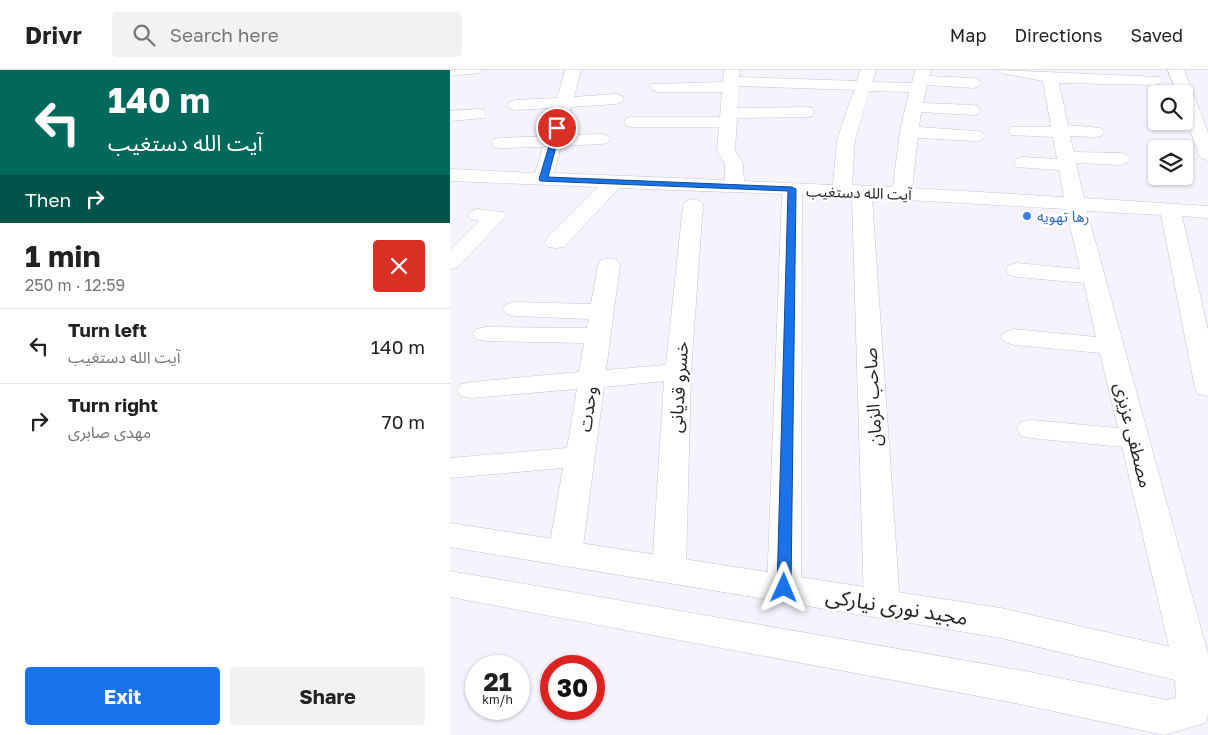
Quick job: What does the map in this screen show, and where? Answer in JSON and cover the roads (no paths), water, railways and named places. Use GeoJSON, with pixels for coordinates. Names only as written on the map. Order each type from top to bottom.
{"type":"FeatureCollection","features":[{"type":"Feature","properties":{"kind":"street"},"geometry":{"type":"LineString","coordinates":[[450,85],[458,70]]}},
{"type":"Feature","properties":{"kind":"street"},"geometry":{"type":"LineString","coordinates":[[450,71],[474,70]]}},
{"type":"Feature","properties":{"kind":"street"},"geometry":{"type":"LineString","coordinates":[[543,179],[573,70]]}},
{"type":"Feature","properties":{"kind":"street"},"geometry":{"type":"LineString","coordinates":[[1006,70],[1051,83],[1083,86]]}},
{"type":"Feature","properties":{"kind":"street"},"geometry":{"type":"LineString","coordinates":[[1176,70],[1208,155]]}},
{"type":"Feature","properties":{"kind":"street"},"geometry":{"type":"LineString","coordinates":[[658,87],[731,80],[866,77],[974,83]]}},
{"type":"Feature","properties":{"kind":"street","name":"صاحب الزمان"},"geometry":{"type":"LineString","coordinates":[[866,77],[846,140],[852,191],[882,603]]}},
{"type":"Feature","properties":{"kind":"street"},"geometry":{"type":"LineString","coordinates":[[902,194],[909,132],[920,79]]}},
{"type":"Feature","properties":{"kind":"street"},"geometry":{"type":"LineString","coordinates":[[731,80],[726,150],[734,164],[735,187]]}},
{"type":"Feature","properties":{"kind":"street"},"geometry":{"type":"LineString","coordinates":[[1051,83],[1155,80]]}},
{"type":"Feature","properties":{"kind":"street","name":"مصطفی عزیزی"},"geometry":{"type":"LineString","coordinates":[[450,584],[1020,687],[1167,718],[1191,711],[1196,695],[1193,668],[1075,203],[1051,83]]}},
{"type":"Feature","properties":{"kind":"street"},"geometry":{"type":"LineString","coordinates":[[515,105],[616,99]]}},
{"type":"Feature","properties":{"kind":"street"},"geometry":{"type":"LineString","coordinates":[[914,107],[972,110]]}},
{"type":"Feature","properties":{"kind":"street"},"geometry":{"type":"LineString","coordinates":[[632,122],[728,122],[806,112]]}},
{"type":"Feature","properties":{"kind":"street"},"geometry":{"type":"LineString","coordinates":[[450,116],[478,114]]}},
{"type":"Feature","properties":{"kind":"street"},"geometry":{"type":"LineString","coordinates":[[728,122],[746,130]]}},
{"type":"Feature","properties":{"kind":"street"},"geometry":{"type":"LineString","coordinates":[[1016,123],[1060,126],[1095,132]]}},
{"type":"Feature","properties":{"kind":"street"},"geometry":{"type":"LineString","coordinates":[[909,132],[976,136]]}},
{"type":"Feature","properties":{"kind":"street"},"geometry":{"type":"LineString","coordinates":[[500,143],[601,139]]}},
{"type":"Feature","properties":{"kind":"street"},"geometry":{"type":"LineString","coordinates":[[1023,163],[1121,159]]}},
{"type":"Feature","properties":{"kind":"street","name":"آیت الله دستغیب"},"geometry":{"type":"LineString","coordinates":[[450,175],[852,191],[1208,212]]}},
{"type":"Feature","properties":{"kind":"street"},"geometry":{"type":"LineString","coordinates":[[556,242],[614,182]]}},
{"type":"Feature","properties":{"kind":"street"},"geometry":{"type":"LineString","coordinates":[[784,588],[792,189]]}},
{"type":"Feature","properties":{"kind":"street","name":"خسرو قدیانی"},"geometry":{"type":"LineString","coordinates":[[669,570],[678,372],[693,205]]}},
{"type":"Feature","properties":{"kind":"street"},"geometry":{"type":"LineString","coordinates":[[1170,209],[1208,388]]}},
{"type":"Feature","properties":{"kind":"street"},"geometry":{"type":"LineString","coordinates":[[450,262],[496,216],[478,215]]}},
{"type":"Feature","properties":{"kind":"street","name":"وحدت"},"geometry":{"type":"LineString","coordinates":[[565,554],[609,265]]}},
{"type":"Feature","properties":{"kind":"street"},"geometry":{"type":"LineString","coordinates":[[1017,270],[1094,277]]}},
{"type":"Feature","properties":{"kind":"street"},"geometry":{"type":"LineString","coordinates":[[515,309],[600,324]]}},
{"type":"Feature","properties":{"kind":"street"},"geometry":{"type":"LineString","coordinates":[[485,334],[600,324]]}},
{"type":"Feature","properties":{"kind":"street"},"geometry":{"type":"LineString","coordinates":[[1014,336],[1112,346]]}},
{"type":"Feature","properties":{"kind":"street"},"geometry":{"type":"LineString","coordinates":[[471,390],[678,372]]}},
{"type":"Feature","properties":{"kind":"street"},"geometry":{"type":"LineString","coordinates":[[1031,429],[1135,439]]}},
{"type":"Feature","properties":{"kind":"street"},"geometry":{"type":"LineString","coordinates":[[450,468],[580,456]]}},
{"type":"Feature","properties":{"kind":"street","name":"مجید نوری نیارکی"},"geometry":{"type":"LineString","coordinates":[[450,535],[1001,623],[1193,668]]}},
{"type":"Feature","properties":{"kind":"place","name":"رها تهویه"},"geometry":{"type":"Point","coordinates":[1027,216]}}]}
